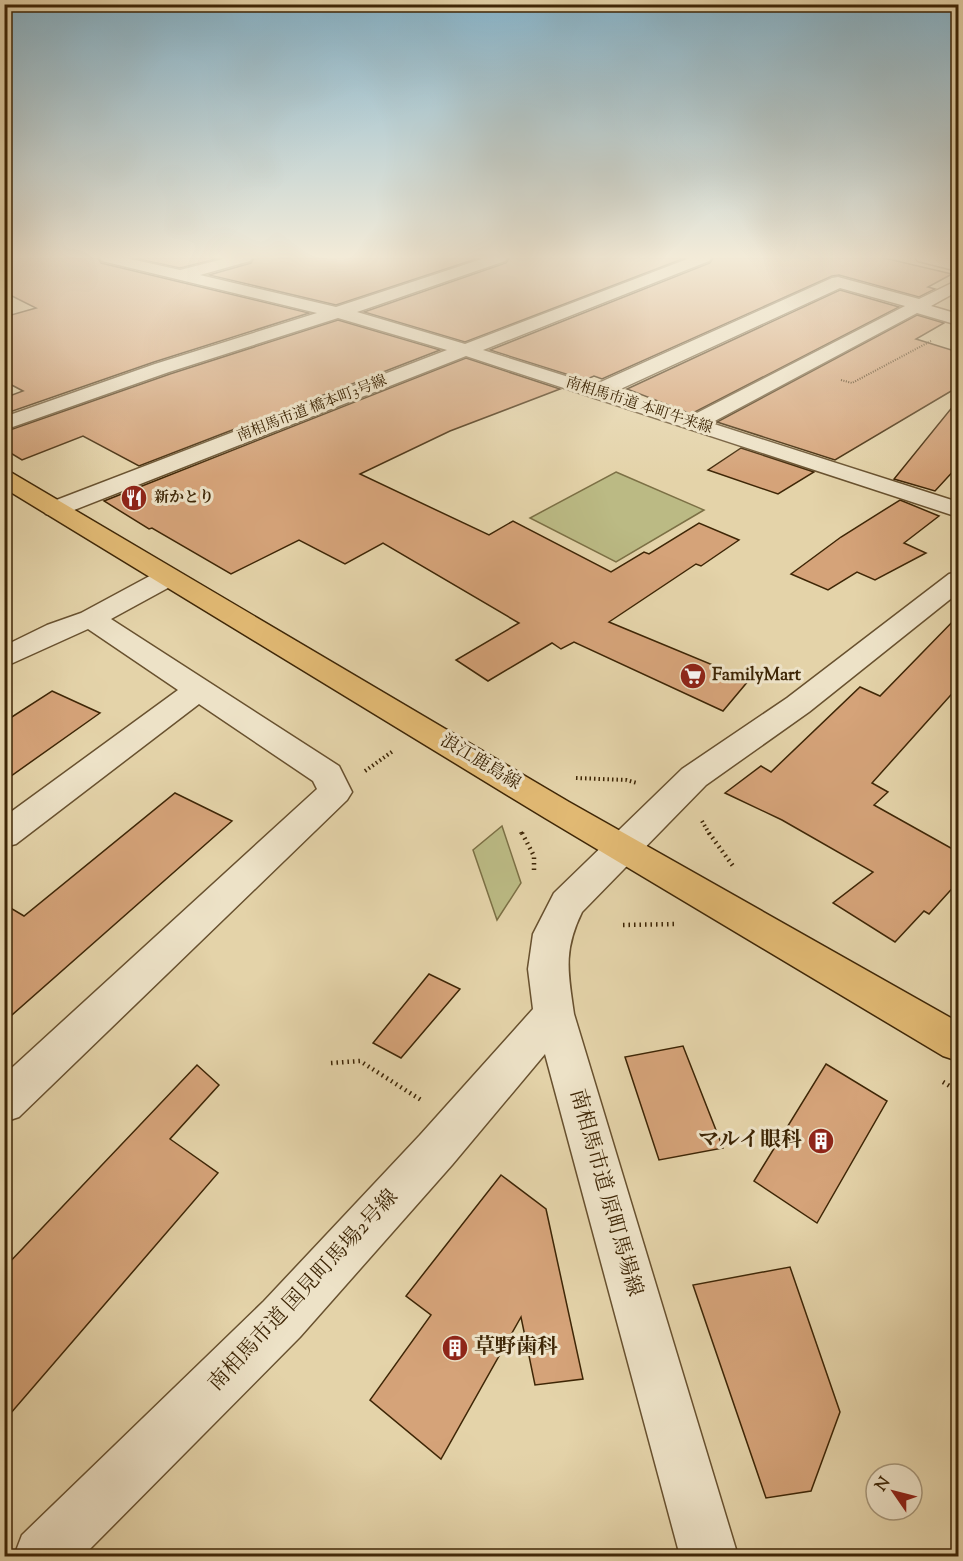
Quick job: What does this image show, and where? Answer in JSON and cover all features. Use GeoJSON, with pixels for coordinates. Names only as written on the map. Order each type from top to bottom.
{"type":"FeatureCollection","features":[{"type":"Feature","properties":{"kind":"main road","name":"浪江鹿島線"},"geometry":{"type":"LineString","coordinates":[[4,478],[621,848],[958,1043]]}},
{"type":"Feature","properties":{"kind":"street"},"geometry":{"type":"LineString","coordinates":[[4,424],[162,368],[280,331]]}},
{"type":"Feature","properties":{"kind":"street","name":"南相馬市道 本町牛来線"},"geometry":{"type":"LineString","coordinates":[[398,331],[597,392],[958,510]]}},
{"type":"Feature","properties":{"kind":"street","name":"南相馬市道 橋本町3号線"},"geometry":{"type":"LineString","coordinates":[[55,509],[514,331]]}},
{"type":"Feature","properties":{"kind":"street"},"geometry":{"type":"LineString","coordinates":[[597,392],[731,331]]}},
{"type":"Feature","properties":{"kind":"street"},"geometry":{"type":"LineString","coordinates":[[693,424],[874,331]]}},
{"type":"Feature","properties":{"kind":"street"},"geometry":{"type":"LineString","coordinates":[[4,658],[57,631],[91,619],[168,577]]}},
{"type":"Feature","properties":{"kind":"street","name":"南相馬市道 原町馬場線"},"geometry":{"type":"LineString","coordinates":[[708,1557],[554,1014],[548,969],[552,934],[567,903],[694,777],[806,700],[958,580]]}},
{"type":"Feature","properties":{"kind":"street"},"geometry":{"type":"LineString","coordinates":[[4,1103],[335,792],[327,774],[91,619]]}},
{"type":"Feature","properties":{"kind":"street"},"geometry":{"type":"LineString","coordinates":[[4,835],[198,690]]}},
{"type":"Feature","properties":{"kind":"street","name":"南相馬市道 国見町馬場2号線"},"geometry":{"type":"LineString","coordinates":[[43,1557],[282,1319],[554,1014]]}},
{"type":"Feature","properties":{"kind":"path"},"geometry":{"type":"LineString","coordinates":[[852,384],[937,337]]}},
{"type":"Feature","properties":{"kind":"path"},"geometry":{"type":"LineString","coordinates":[[331,1063],[360,1061],[458,1124]]}},
{"type":"Feature","properties":{"kind":"shaded area"},"geometry":{"type":"Polygon","coordinates":[[[616,472],[704,510],[616,562],[530,518],[616,472]]]}},
{"type":"Feature","properties":{"kind":"shaded area"},"geometry":{"type":"Polygon","coordinates":[[[502,826],[521,883],[497,920],[473,850],[502,826]]]}},
{"type":"Feature","properties":{"kind":"building"},"geometry":{"type":"Polygon","coordinates":[[[4,331],[253,331],[4,414],[4,398],[23,391],[4,381],[4,331]]]}},
{"type":"Feature","properties":{"kind":"building"},"geometry":{"type":"Polygon","coordinates":[[[304,331],[375,331],[440,350],[139,466],[83,436],[22,460],[4,449],[4,432],[170,374],[304,331]]]}},
{"type":"Feature","properties":{"kind":"building"},"geometry":{"type":"Polygon","coordinates":[[[427,331],[494,331],[465,342],[427,331]]]}},
{"type":"Feature","properties":{"kind":"building"},"geometry":{"type":"Polygon","coordinates":[[[538,331],[710,331],[602,379],[594,376],[585,380],[490,350],[538,331]]]}},
{"type":"Feature","properties":{"kind":"building"},"geometry":{"type":"Polygon","coordinates":[[[752,331],[853,331],[691,414],[627,389],[752,331]]]}},
{"type":"Feature","properties":{"kind":"building"},"geometry":{"type":"Polygon","coordinates":[[[887,331],[930,331],[916,339],[958,352],[958,387],[835,460],[717,422],[887,331]]]}},
{"type":"Feature","properties":{"kind":"building"},"geometry":{"type":"Polygon","coordinates":[[[466,358],[560,389],[450,431],[360,474],[489,535],[513,521],[611,572],[644,552],[649,554],[699,523],[739,540],[701,566],[696,564],[609,622],[749,680],[723,711],[574,642],[561,649],[552,643],[488,681],[456,660],[519,623],[383,543],[345,564],[299,540],[231,574],[152,528],[149,529],[104,501],[466,358]]]}},
{"type":"Feature","properties":{"kind":"building"},"geometry":{"type":"Polygon","coordinates":[[[958,400],[958,466],[935,491],[894,479],[958,400]]]}},
{"type":"Feature","properties":{"kind":"building"},"geometry":{"type":"Polygon","coordinates":[[[741,448],[814,472],[778,494],[708,470],[741,448]]]}},
{"type":"Feature","properties":{"kind":"building"},"geometry":{"type":"Polygon","coordinates":[[[900,500],[939,516],[904,543],[926,553],[875,580],[857,572],[828,590],[791,574],[841,537],[900,500]]]}},
{"type":"Feature","properties":{"kind":"building"},"geometry":{"type":"Polygon","coordinates":[[[958,616],[958,687],[872,783],[888,792],[874,805],[958,852],[958,882],[929,914],[924,911],[895,942],[833,903],[873,872],[782,820],[725,793],[761,766],[771,772],[860,687],[880,696],[958,616]]]}},
{"type":"Feature","properties":{"kind":"building"},"geometry":{"type":"Polygon","coordinates":[[[52,691],[100,713],[4,781],[4,722],[52,691]]]}},
{"type":"Feature","properties":{"kind":"building"},"geometry":{"type":"Polygon","coordinates":[[[175,793],[232,821],[4,1022],[4,904],[24,916],[175,793]]]}},
{"type":"Feature","properties":{"kind":"building"},"geometry":{"type":"Polygon","coordinates":[[[429,974],[460,989],[401,1058],[373,1043],[429,974]]]}},
{"type":"Feature","properties":{"kind":"building"},"geometry":{"type":"Polygon","coordinates":[[[683,1046],[723,1148],[659,1160],[625,1057],[683,1046]]]}},
{"type":"Feature","properties":{"kind":"building","name":"マルイ眼科"},"geometry":{"type":"Polygon","coordinates":[[[826,1064],[887,1101],[817,1223],[754,1181],[826,1064]]]}},
{"type":"Feature","properties":{"kind":"building"},"geometry":{"type":"Polygon","coordinates":[[[197,1065],[219,1085],[170,1139],[218,1173],[4,1421],[4,1268],[197,1065]]]}},
{"type":"Feature","properties":{"kind":"building","name":"草野歯科"},"geometry":{"type":"Polygon","coordinates":[[[501,1175],[546,1209],[583,1379],[535,1385],[521,1317],[441,1459],[370,1400],[431,1315],[406,1296],[501,1175]]]}},
{"type":"Feature","properties":{"kind":"building"},"geometry":{"type":"Polygon","coordinates":[[[790,1267],[840,1412],[811,1491],[766,1498],[693,1285],[790,1267]]]}},
{"type":"Feature","properties":{"kind":"place","name":"新かとり"},"geometry":{"type":"Point","coordinates":[134,498]}},
{"type":"Feature","properties":{"kind":"place","name":"FamilyMart"},"geometry":{"type":"Point","coordinates":[693,676]}},
{"type":"Feature","properties":{"kind":"place","name":"マルイ眼科"},"geometry":{"type":"Point","coordinates":[821,1141]}},
{"type":"Feature","properties":{"kind":"place","name":"草野歯科"},"geometry":{"type":"Point","coordinates":[455,1348]}}]}
